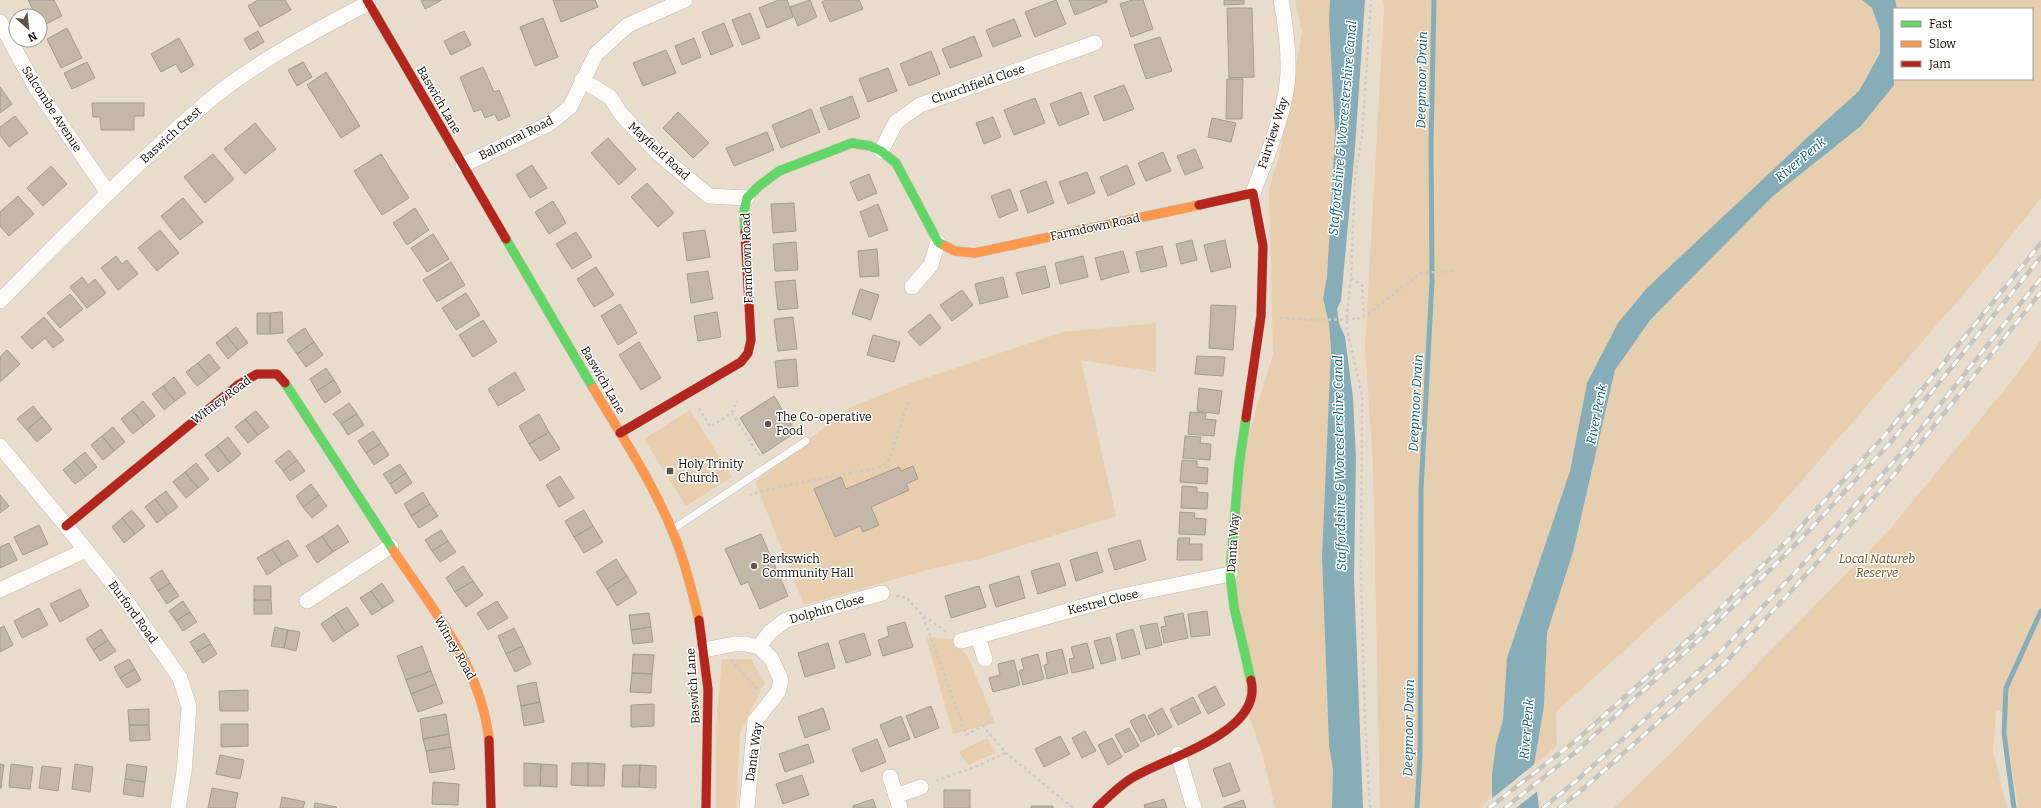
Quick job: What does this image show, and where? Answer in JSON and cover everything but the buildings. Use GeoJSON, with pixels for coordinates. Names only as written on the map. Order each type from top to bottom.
{"type":"FeatureCollection","features":[{"type":"Feature","properties":{"kind":"street","name":"Balmoral Road"},"geometry":{"type":"LineString","coordinates":[[463,165],[548,124],[570,107],[596,54],[628,25],[684,0]]}},
{"type":"Feature","properties":{"kind":"street","name":"Fairview Way"},"geometry":{"type":"LineString","coordinates":[[1253,193],[1275,134],[1286,90],[1287,52],[1281,0]]}},
{"type":"Feature","properties":{"kind":"street","name":"Baswich Lane"},"geometry":{"type":"LineString","coordinates":[[368,1],[620,433],[652,489],[672,530],[691,591],[704,650],[707,690],[706,808]]}},
{"type":"Feature","properties":{"kind":"street","name":"Baswich Crest"},"geometry":{"type":"LineString","coordinates":[[0,301],[108,193],[171,134],[225,88],[260,64],[368,1]]}},
{"type":"Feature","properties":{"kind":"street","name":"Salcombe Avenue"},"geometry":{"type":"LineString","coordinates":[[0,23],[36,88],[108,193]]}},
{"type":"Feature","properties":{"kind":"street","name":"Churchfield Close"},"geometry":{"type":"LineString","coordinates":[[881,151],[896,122],[920,105],[1095,43]]}},
{"type":"Feature","properties":{"kind":"street","name":"Mayfield Road"},"geometry":{"type":"LineString","coordinates":[[582,80],[610,97],[621,114],[659,154],[709,196],[747,198]]}},
{"type":"Feature","properties":{"kind":"street","name":"Farmdown Road"},"geometry":{"type":"LineString","coordinates":[[620,433],[741,362],[748,353],[751,340],[744,212],[747,198],[759,186],[780,171],[852,144],[870,146],[881,151],[896,163],[938,242],[955,251],[975,253],[1253,193]]}},
{"type":"Feature","properties":{"kind":"street","name":"Danta Way"},"geometry":{"type":"LineString","coordinates":[[1097,808],[1108,796],[1132,778],[1223,733],[1240,720],[1251,704],[1253,687],[1234,607],[1230,574],[1239,465],[1261,316],[1263,246],[1253,193]]}},
{"type":"Feature","properties":{"kind":"street"},"geometry":{"type":"LineString","coordinates":[[912,287],[931,265],[938,242]]}},
{"type":"Feature","properties":{"kind":"street","name":"Witney Road"},"geometry":{"type":"LineString","coordinates":[[66,526],[238,385],[257,374],[277,374],[288,387],[353,490],[452,638],[471,672],[483,706],[489,739],[491,808]]}},
{"type":"Feature","properties":{"kind":"street","name":"Burford Road"},"geometry":{"type":"LineString","coordinates":[[0,446],[86,550],[180,678],[189,707],[184,772],[178,808]]}},
{"type":"Feature","properties":{"kind":"street"},"geometry":{"type":"LineString","coordinates":[[307,601],[391,546]]}},
{"type":"Feature","properties":{"kind":"street"},"geometry":{"type":"LineString","coordinates":[[0,590],[86,550]]}},
{"type":"Feature","properties":{"kind":"street","name":"Kestrel Close"},"geometry":{"type":"LineString","coordinates":[[961,642],[1117,597],[1230,574]]}},
{"type":"Feature","properties":{"kind":"street","name":"Dolphin Close"},"geometry":{"type":"LineString","coordinates":[[758,647],[770,632],[786,620],[882,593]]}},
{"type":"Feature","properties":{"kind":"street"},"geometry":{"type":"LineString","coordinates":[[978,637],[985,659]]}},
{"type":"Feature","properties":{"kind":"street"},"geometry":{"type":"LineString","coordinates":[[704,650],[734,644],[746,644],[758,647]]}},
{"type":"Feature","properties":{"kind":"street","name":"Danta Way"},"geometry":{"type":"LineString","coordinates":[[747,808],[756,721],[771,704],[778,692],[781,680],[771,658],[758,647]]}},
{"type":"Feature","properties":{"kind":"street"},"geometry":{"type":"LineString","coordinates":[[1178,754],[1194,808]]}},
{"type":"Feature","properties":{"kind":"street"},"geometry":{"type":"LineString","coordinates":[[890,777],[898,802],[921,787]]}},
{"type":"Feature","properties":{"kind":"lane"},"geometry":{"type":"LineString","coordinates":[[672,530],[806,441]]}},
{"type":"Feature","properties":{"kind":"path"},"geometry":{"type":"LineString","coordinates":[[1370,808],[1365,721],[1361,579],[1362,395],[1347,329],[1347,312],[1351,278],[1355,177],[1362,135],[1371,0]]}},
{"type":"Feature","properties":{"kind":"path"},"geometry":{"type":"LineString","coordinates":[[1261,316],[1316,320],[1357,319],[1364,317],[1421,273],[1455,271]]}},
{"type":"Feature","properties":{"kind":"path"},"geometry":{"type":"LineString","coordinates":[[1351,278],[1362,285],[1364,317]]}},
{"type":"Feature","properties":{"kind":"path"},"geometry":{"type":"LineString","coordinates":[[690,392],[710,426],[732,413],[737,401]]}},
{"type":"Feature","properties":{"kind":"path"},"geometry":{"type":"LineString","coordinates":[[746,495],[783,486],[882,467],[890,458],[908,402]]}},
{"type":"Feature","properties":{"kind":"path"},"geometry":{"type":"LineString","coordinates":[[732,413],[766,467]]}},
{"type":"Feature","properties":{"kind":"path"},"geometry":{"type":"LineString","coordinates":[[882,593],[906,597],[923,616],[961,642]]}},
{"type":"Feature","properties":{"kind":"path"},"geometry":{"type":"LineString","coordinates":[[923,616],[966,735],[983,726],[1006,753],[1074,808]]}},
{"type":"Feature","properties":{"kind":"path"},"geometry":{"type":"LineString","coordinates":[[718,647],[771,704]]}},
{"type":"Feature","properties":{"kind":"path"},"geometry":{"type":"LineString","coordinates":[[921,787],[980,765],[1006,753]]}},
{"type":"Feature","properties":{"kind":"green space"},"geometry":{"type":"Polygon","coordinates":[[[1295,0],[1330,0],[1329,20],[1335,134],[1327,277],[1323,298],[1329,324],[1331,349],[1322,557],[1329,745],[1333,770],[1332,808],[1275,808],[1261,750],[1249,716],[1230,574],[1239,465],[1273,354],[1269,188],[1280,154],[1302,32],[1295,0]]]}},
{"type":"Feature","properties":{"kind":"green space"},"geometry":{"type":"Polygon","coordinates":[[[1383,0],[1862,0],[1872,8],[1880,31],[1880,53],[1859,91],[1809,136],[1587,383],[1570,471],[1507,658],[1503,720],[1496,744],[1491,798],[1479,808],[1380,808],[1373,464],[1365,347],[1384,9],[1383,0]]]}},
{"type":"Feature","properties":{"kind":"green space"},"geometry":{"type":"Polygon","coordinates":[[[1895,0],[2041,0],[2041,198],[1980,275],[1765,523],[1556,712],[1557,746],[1534,765],[1544,706],[1547,633],[1573,552],[1615,370],[1651,319],[1773,196],[1861,126],[1894,85],[1895,80],[2033,80],[2033,8],[1897,8],[1895,0]]]}},
{"type":"Feature","properties":{"kind":"green space"},"geometry":{"type":"Polygon","coordinates":[[[1156,323],[1156,372],[1081,360],[1116,516],[979,559],[934,568],[804,605],[755,482],[849,408],[911,383],[1063,332],[1156,323]]]}},
{"type":"Feature","properties":{"kind":"green space","name":"Local Natureb Reserve"},"geometry":{"type":"Polygon","coordinates":[[[2041,340],[2041,808],[2018,808],[2007,735],[2007,712],[1996,711],[1993,751],[2007,808],[1614,808],[1674,750],[1890,529],[2019,372],[2041,340]]]}},
{"type":"Feature","properties":{"kind":"green space"},"geometry":{"type":"Polygon","coordinates":[[[690,410],[732,477],[686,506],[644,439],[690,410]]]}},
{"type":"Feature","properties":{"kind":"green space"},"geometry":{"type":"Polygon","coordinates":[[[926,637],[954,639],[969,659],[995,723],[953,734],[926,637]]]}},
{"type":"Feature","properties":{"kind":"green space"},"geometry":{"type":"Polygon","coordinates":[[[722,659],[751,659],[765,683],[740,733],[736,808],[716,808],[716,728],[722,659]]]}},
{"type":"Feature","properties":{"kind":"green space"},"geometry":{"type":"Polygon","coordinates":[[[987,738],[996,753],[968,765],[959,752],[987,738]]]}},
{"type":"Feature","properties":{"kind":"water","name":"Staffordshire & Worcestershire Canal"},"geometry":{"type":"Polygon","coordinates":[[[1330,0],[1365,0],[1355,148],[1341,301],[1337,309],[1339,323],[1345,337],[1353,398],[1356,458],[1354,578],[1363,808],[1332,808],[1333,770],[1329,745],[1322,557],[1331,349],[1329,324],[1323,298],[1327,277],[1335,134],[1329,20],[1330,0]]]}},
{"type":"Feature","properties":{"kind":"water","name":"River Penk"},"geometry":{"type":"Polygon","coordinates":[[[1862,0],[1895,0],[1897,8],[1893,8],[1894,85],[1861,126],[1773,196],[1651,319],[1615,370],[1573,552],[1547,633],[1544,706],[1534,765],[1539,808],[1492,808],[1492,775],[1496,744],[1503,720],[1507,658],[1570,471],[1587,383],[1618,323],[1647,288],[1859,91],[1880,53],[1880,31],[1872,8],[1862,0]]]}},
{"type":"Feature","properties":{"kind":"pier"},"geometry":{"type":"Polygon","coordinates":[[[1536,763],[1539,790],[1516,808],[1490,808],[1490,800],[1536,763]]]}},
{"type":"Feature","properties":{"kind":"waterway","name":"Deepmoor Drain"},"geometry":{"type":"LineString","coordinates":[[1417,808],[1420,756],[1421,490],[1432,281],[1431,143],[1434,0]]}},
{"type":"Feature","properties":{"kind":"waterway"},"geometry":{"type":"LineString","coordinates":[[2014,808],[2004,733],[2006,688],[2041,611]]}},
{"type":"Feature","properties":{"kind":"railway"},"geometry":{"type":"LineString","coordinates":[[1489,808],[1579,738],[1697,632],[1793,535],[1885,435],[2041,243]]}},
{"type":"Feature","properties":{"kind":"railway"},"geometry":{"type":"LineString","coordinates":[[1505,808],[1578,750],[1702,637],[1800,540],[1891,442],[2041,257]]}},
{"type":"Feature","properties":{"kind":"railway"},"geometry":{"type":"LineString","coordinates":[[1543,808],[1576,781],[1720,652],[1805,562],[1903,451],[2041,278]]}},
{"type":"Feature","properties":{"kind":"railway"},"geometry":{"type":"LineString","coordinates":[[1559,808],[1583,789],[1724,664],[1825,554],[1910,456],[2041,292]]}},
{"type":"Feature","properties":{"kind":"traffic: fast"},"geometry":{"type":"LineString","coordinates":[[745,232],[744,212],[747,198],[759,186],[779,171],[852,143],[870,146],[881,151],[896,163],[938,242],[945,246]]}},
{"type":"Feature","properties":{"kind":"traffic: fast"},"geometry":{"type":"LineString","coordinates":[[506,239],[593,388]]}},
{"type":"Feature","properties":{"kind":"traffic: fast"},"geometry":{"type":"LineString","coordinates":[[285,383],[393,550]]}},
{"type":"Feature","properties":{"kind":"traffic: fast"},"geometry":{"type":"LineString","coordinates":[[1246,418],[1239,465],[1230,574],[1234,607],[1251,680]]}},
{"type":"Feature","properties":{"kind":"traffic: slow"},"geometry":{"type":"LineString","coordinates":[[945,246],[955,251],[975,253],[1199,205]]}},
{"type":"Feature","properties":{"kind":"traffic: slow"},"geometry":{"type":"LineString","coordinates":[[593,388],[635,458],[664,511],[684,563],[699,620]]}},
{"type":"Feature","properties":{"kind":"traffic: slow"},"geometry":{"type":"LineString","coordinates":[[393,550],[439,617],[466,663],[484,713],[489,740]]}},
{"type":"Feature","properties":{"kind":"traffic: jam"},"geometry":{"type":"LineString","coordinates":[[367,0],[506,239]]}},
{"type":"Feature","properties":{"kind":"traffic: jam"},"geometry":{"type":"LineString","coordinates":[[1199,205],[1253,193],[1263,246],[1261,316],[1246,418]]}},
{"type":"Feature","properties":{"kind":"traffic: jam"},"geometry":{"type":"LineString","coordinates":[[620,433],[741,362],[748,353],[751,340],[745,232]]}},
{"type":"Feature","properties":{"kind":"traffic: jam"},"geometry":{"type":"LineString","coordinates":[[66,526],[238,385],[257,374],[277,374],[285,383]]}},
{"type":"Feature","properties":{"kind":"traffic: jam"},"geometry":{"type":"LineString","coordinates":[[699,620],[708,689],[706,808]]}},
{"type":"Feature","properties":{"kind":"traffic: jam"},"geometry":{"type":"LineString","coordinates":[[1097,808],[1118,788],[1132,778],[1188,752],[1228,729],[1243,715],[1251,699],[1251,680]]}},
{"type":"Feature","properties":{"kind":"traffic: jam"},"geometry":{"type":"LineString","coordinates":[[489,740],[491,808]]}},
{"type":"Feature","properties":{"kind":"place","name":"The Co-operative Food"},"geometry":{"type":"Point","coordinates":[768,424]}},
{"type":"Feature","properties":{"kind":"place","name":"Holy Trinity Church"},"geometry":{"type":"Point","coordinates":[670,471]}},
{"type":"Feature","properties":{"kind":"place","name":"Berkswich Community Hall"},"geometry":{"type":"Point","coordinates":[754,566]}}]}
